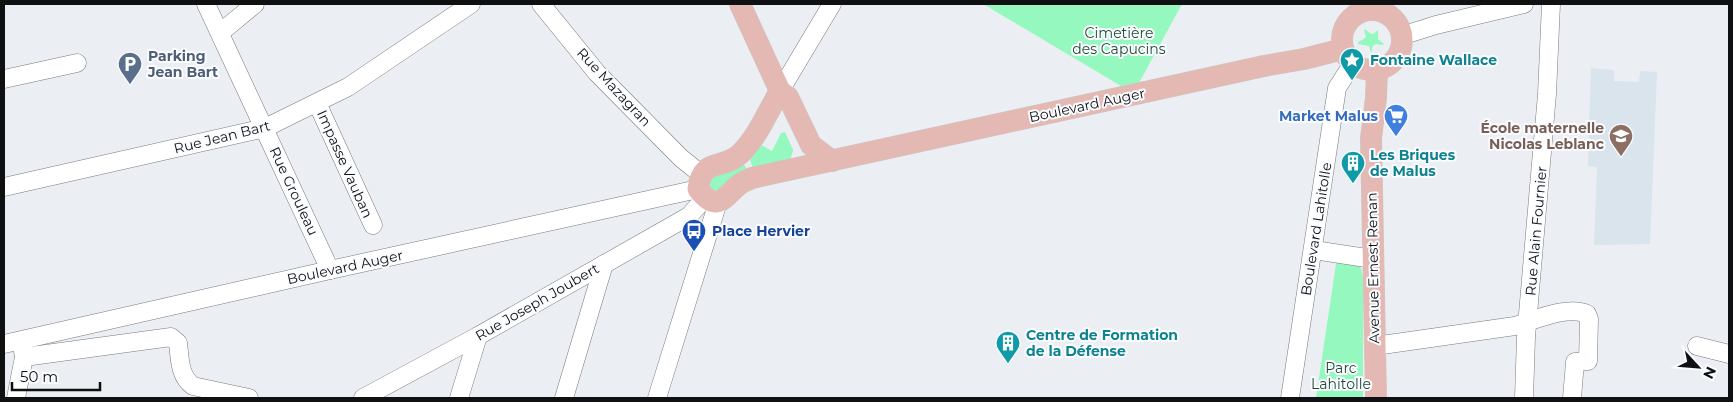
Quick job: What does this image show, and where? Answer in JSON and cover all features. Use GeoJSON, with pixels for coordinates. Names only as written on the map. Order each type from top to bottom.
{"type":"FeatureCollection","features":[{"type":"Feature","properties":{"kind":"main road"},"geometry":{"type":"LineString","coordinates":[[740,4],[780,91],[788,97],[811,145],[832,162]]}},
{"type":"Feature","properties":{"kind":"main road"},"geometry":{"type":"LineString","coordinates":[[1380,8],[1398,27],[1401,36],[1398,52],[1386,66],[1359,63],[1343,32],[1346,24],[1359,13],[1380,8]]}},
{"type":"Feature","properties":{"kind":"main road","name":"Boulevard Auger"},"geometry":{"type":"LineString","coordinates":[[700,187],[725,199],[740,184],[752,178],[1264,66],[1304,59],[1359,63]]}},
{"type":"Feature","properties":{"kind":"main road","name":"Avenue Ernest Renan"},"geometry":{"type":"LineString","coordinates":[[1359,63],[1371,138],[1376,398]]}},
{"type":"Feature","properties":{"kind":"main road"},"geometry":{"type":"LineString","coordinates":[[700,187],[708,167],[724,163],[740,154],[751,141],[780,91]]}},
{"type":"Feature","properties":{"kind":"main road"},"geometry":{"type":"LineString","coordinates":[[766,114],[777,109],[788,112],[803,127],[806,145],[801,162],[789,171]]}},
{"type":"Feature","properties":{"kind":"street","name":"Rue Grouleau"},"geometry":{"type":"LineString","coordinates":[[206,4],[330,270]]}},
{"type":"Feature","properties":{"kind":"street"},"geometry":{"type":"LineString","coordinates":[[220,33],[255,4]]}},
{"type":"Feature","properties":{"kind":"street","name":"Rue Jean Bart"},"geometry":{"type":"LineString","coordinates":[[4,187],[265,128],[348,87],[470,4]]}},
{"type":"Feature","properties":{"kind":"street","name":"Rue Mazagran"},"geometry":{"type":"LineString","coordinates":[[541,4],[597,73],[700,187]]}},
{"type":"Feature","properties":{"kind":"street"},"geometry":{"type":"LineString","coordinates":[[780,91],[832,4]]}},
{"type":"Feature","properties":{"kind":"street"},"geometry":{"type":"LineString","coordinates":[[1401,36],[1436,25],[1524,4]]}},
{"type":"Feature","properties":{"kind":"street","name":"Rue Alain Fournier"},"geometry":{"type":"LineString","coordinates":[[1524,398],[1528,322],[1547,94],[1551,4]]}},
{"type":"Feature","properties":{"kind":"street"},"geometry":{"type":"LineString","coordinates":[[4,79],[77,63]]}},
{"type":"Feature","properties":{"kind":"street","name":"Boulevard Lahitolle"},"geometry":{"type":"LineString","coordinates":[[1290,398],[1314,250],[1335,97],[1337,88],[1359,63]]}},
{"type":"Feature","properties":{"kind":"street","name":"Impasse Vauban"},"geometry":{"type":"LineString","coordinates":[[318,103],[373,226]]}},
{"type":"Feature","properties":{"kind":"street"},"geometry":{"type":"LineString","coordinates":[[657,398],[708,231],[700,187]]}},
{"type":"Feature","properties":{"kind":"street","name":"Rue Joseph Joubert"},"geometry":{"type":"LineString","coordinates":[[363,398],[478,336],[689,216],[700,187]]}},
{"type":"Feature","properties":{"kind":"street","name":"Boulevard Auger"},"geometry":{"type":"LineString","coordinates":[[16,347],[330,270],[700,187]]}},
{"type":"Feature","properties":{"kind":"street"},"geometry":{"type":"LineString","coordinates":[[1314,250],[1373,259]]}},
{"type":"Feature","properties":{"kind":"street"},"geometry":{"type":"LineString","coordinates":[[564,398],[604,264]]}},
{"type":"Feature","properties":{"kind":"street"},"geometry":{"type":"LineString","coordinates":[[1375,346],[1515,326],[1535,319],[1578,310],[1587,314],[1589,319],[1588,361],[1575,362],[1572,398]]}},
{"type":"Feature","properties":{"kind":"street"},"geometry":{"type":"LineString","coordinates":[[458,398],[478,336]]}},
{"type":"Feature","properties":{"kind":"street"},"geometry":{"type":"LineString","coordinates":[[16,398],[16,347],[171,337],[178,342],[183,375],[186,382],[192,386],[249,398]]}},
{"type":"Feature","properties":{"kind":"street"},"geometry":{"type":"LineString","coordinates":[[1698,346],[1729,354]]}},
{"type":"Feature","properties":{"kind":"shaded area","name":"École maternelle Nicolas Leblanc"},"geometry":{"type":"Polygon","coordinates":[[[1591,68],[1614,70],[1614,81],[1639,82],[1640,71],[1657,72],[1650,244],[1594,245],[1597,167],[1588,166],[1591,68]]]}},
{"type":"Feature","properties":{"kind":"green space","name":"Cimetière des Capucins"},"geometry":{"type":"Polygon","coordinates":[[[983,4],[1182,4],[1139,83],[1121,86],[983,4]]]}},
{"type":"Feature","properties":{"kind":"green space"},"geometry":{"type":"Polygon","coordinates":[[[1365,29],[1373,34],[1378,30],[1378,39],[1384,44],[1373,46],[1371,53],[1369,46],[1358,44],[1366,36],[1365,29]]]}},
{"type":"Feature","properties":{"kind":"green space"},"geometry":{"type":"Polygon","coordinates":[[[785,132],[793,150],[790,162],[754,171],[750,160],[759,144],[772,151],[781,133],[785,132]]]}},
{"type":"Feature","properties":{"kind":"green space"},"geometry":{"type":"Polygon","coordinates":[[[743,162],[749,174],[726,193],[704,190],[707,174],[743,162]]]}},
{"type":"Feature","properties":{"kind":"green space","name":"Parc Lahitolle"},"geometry":{"type":"Polygon","coordinates":[[[1337,257],[1350,260],[1361,268],[1363,278],[1363,398],[1316,398],[1337,257]]]}},
{"type":"Feature","properties":{"kind":"place","name":"Fontaine Wallace"},"geometry":{"type":"Point","coordinates":[1352,81]}},
{"type":"Feature","properties":{"kind":"place","name":"Parking Jean Bart"},"geometry":{"type":"Point","coordinates":[130,85]}},
{"type":"Feature","properties":{"kind":"place","name":"Market Malus"},"geometry":{"type":"Point","coordinates":[1396,137]}},
{"type":"Feature","properties":{"kind":"place","name":"École maternelle Nicolas Leblanc"},"geometry":{"type":"Point","coordinates":[1621,157]}},
{"type":"Feature","properties":{"kind":"place","name":"Les Briques de Malus"},"geometry":{"type":"Point","coordinates":[1353,184]}},
{"type":"Feature","properties":{"kind":"place","name":"Place Hervier"},"geometry":{"type":"Point","coordinates":[694,252]}},
{"type":"Feature","properties":{"kind":"place","name":"Centre de Formation de la Défense"},"geometry":{"type":"Point","coordinates":[1008,364]}}]}
